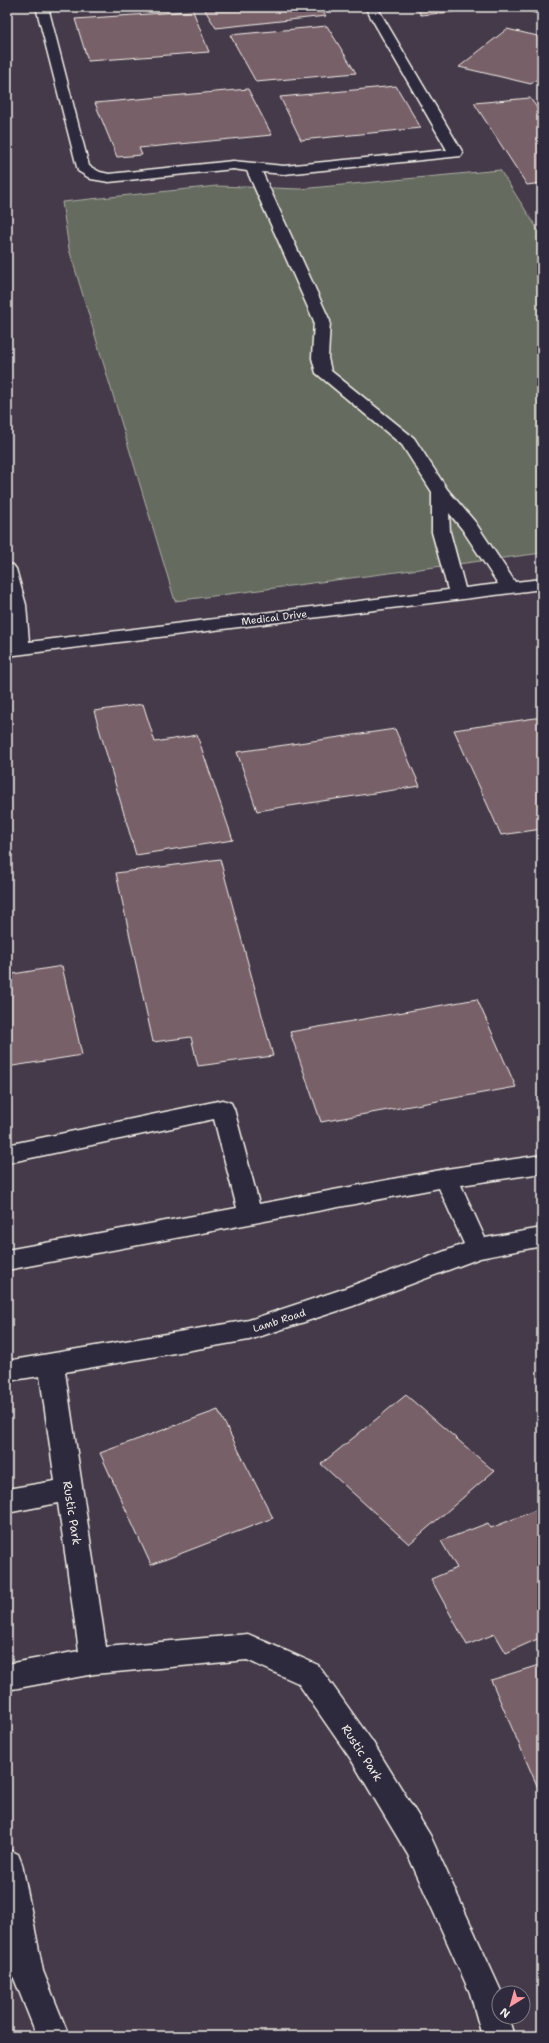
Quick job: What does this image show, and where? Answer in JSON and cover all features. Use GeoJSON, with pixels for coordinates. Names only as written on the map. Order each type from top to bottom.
{"type":"FeatureCollection","features":[{"type":"Feature","properties":{"kind":"street"},"geometry":{"type":"LineString","coordinates":[[42,7],[83,168],[96,176],[109,178],[233,165],[284,170],[456,153],[371,7]]}},
{"type":"Feature","properties":{"kind":"street"},"geometry":{"type":"LineString","coordinates":[[533,7],[542,10]]}},
{"type":"Feature","properties":{"kind":"street"},"geometry":{"type":"LineString","coordinates":[[253,168],[322,321],[320,358],[324,372],[408,442],[440,492],[469,526],[510,588]]}},
{"type":"Feature","properties":{"kind":"street"},"geometry":{"type":"LineString","coordinates":[[440,492],[441,532],[458,594]]}},
{"type":"Feature","properties":{"kind":"street"},"geometry":{"type":"LineString","coordinates":[[7,569],[17,605],[14,649]]}},
{"type":"Feature","properties":{"kind":"street","name":"Medical Drive"},"geometry":{"type":"LineString","coordinates":[[14,649],[542,584]]}},
{"type":"Feature","properties":{"kind":"street"},"geometry":{"type":"LineString","coordinates":[[7,1154],[223,1109],[250,1214]]}},
{"type":"Feature","properties":{"kind":"street"},"geometry":{"type":"LineString","coordinates":[[7,1260],[446,1178],[542,1164]]}},
{"type":"Feature","properties":{"kind":"street"},"geometry":{"type":"LineString","coordinates":[[446,1178],[478,1249]]}},
{"type":"Feature","properties":{"kind":"street","name":"Lamb Road"},"geometry":{"type":"LineString","coordinates":[[7,1371],[249,1330],[344,1299],[478,1249],[542,1237]]}},
{"type":"Feature","properties":{"kind":"street","name":"Rustic Park"},"geometry":{"type":"LineString","coordinates":[[51,1364],[94,1661]]}},
{"type":"Feature","properties":{"kind":"street"},"geometry":{"type":"LineString","coordinates":[[7,1501],[69,1490]]}},
{"type":"Feature","properties":{"kind":"street","name":"Rustic Park"},"geometry":{"type":"LineString","coordinates":[[7,1677],[94,1661],[248,1647],[308,1674],[362,1751],[419,1845],[485,1991],[498,2036]]}},
{"type":"Feature","properties":{"kind":"street"},"geometry":{"type":"LineString","coordinates":[[7,1864],[27,1971],[53,2036]]}},
{"type":"Feature","properties":{"kind":"green space"},"geometry":{"type":"Polygon","coordinates":[[[500,170],[542,236],[542,553],[175,601],[69,249],[62,202],[217,186],[300,189],[500,170]]]}},
{"type":"Feature","properties":{"kind":"building"},"geometry":{"type":"Polygon","coordinates":[[[203,7],[319,7],[326,16],[216,28],[203,7]]]}},
{"type":"Feature","properties":{"kind":"building"},"geometry":{"type":"Polygon","coordinates":[[[416,7],[470,7],[472,10],[421,15],[416,7]]]}},
{"type":"Feature","properties":{"kind":"building"},"geometry":{"type":"Polygon","coordinates":[[[193,11],[209,52],[88,61],[75,19],[193,11]]]}},
{"type":"Feature","properties":{"kind":"building"},"geometry":{"type":"Polygon","coordinates":[[[327,26],[356,73],[256,82],[230,35],[327,26]]]}},
{"type":"Feature","properties":{"kind":"building"},"geometry":{"type":"Polygon","coordinates":[[[507,29],[542,37],[542,75],[531,84],[459,67],[507,29]]]}},
{"type":"Feature","properties":{"kind":"building"},"geometry":{"type":"Polygon","coordinates":[[[396,86],[421,128],[301,140],[280,97],[396,86]]]}},
{"type":"Feature","properties":{"kind":"building"},"geometry":{"type":"Polygon","coordinates":[[[248,89],[272,135],[139,148],[142,155],[117,157],[95,103],[248,89]]]}},
{"type":"Feature","properties":{"kind":"building"},"geometry":{"type":"Polygon","coordinates":[[[530,98],[542,115],[542,183],[527,185],[474,103],[530,98]]]}},
{"type":"Feature","properties":{"kind":"building"},"geometry":{"type":"Polygon","coordinates":[[[143,704],[155,742],[197,735],[233,840],[136,855],[94,711],[143,704]]]}},
{"type":"Feature","properties":{"kind":"building"},"geometry":{"type":"Polygon","coordinates":[[[542,717],[542,829],[501,835],[454,730],[542,717]]]}},
{"type":"Feature","properties":{"kind":"building"},"geometry":{"type":"Polygon","coordinates":[[[395,729],[420,786],[257,811],[237,752],[395,729]]]}},
{"type":"Feature","properties":{"kind":"building"},"geometry":{"type":"Polygon","coordinates":[[[220,859],[273,1056],[198,1066],[191,1037],[153,1042],[116,873],[220,859]]]}},
{"type":"Feature","properties":{"kind":"building"},"geometry":{"type":"Polygon","coordinates":[[[62,966],[82,1055],[7,1067],[7,975],[62,966]]]}},
{"type":"Feature","properties":{"kind":"building"},"geometry":{"type":"Polygon","coordinates":[[[477,999],[516,1087],[321,1122],[290,1032],[477,999]]]}},
{"type":"Feature","properties":{"kind":"building"},"geometry":{"type":"Polygon","coordinates":[[[406,1395],[494,1471],[409,1544],[321,1464],[406,1395]]]}},
{"type":"Feature","properties":{"kind":"building"},"geometry":{"type":"Polygon","coordinates":[[[218,1410],[273,1518],[151,1565],[100,1453],[218,1410]]]}},
{"type":"Feature","properties":{"kind":"building"},"geometry":{"type":"Polygon","coordinates":[[[541,1508],[542,1637],[506,1653],[495,1634],[467,1645],[431,1579],[457,1568],[441,1541],[488,1523],[491,1528],[541,1508]]]}},
{"type":"Feature","properties":{"kind":"building"},"geometry":{"type":"Polygon","coordinates":[[[542,1664],[542,1797],[491,1680],[542,1664]]]}}]}
